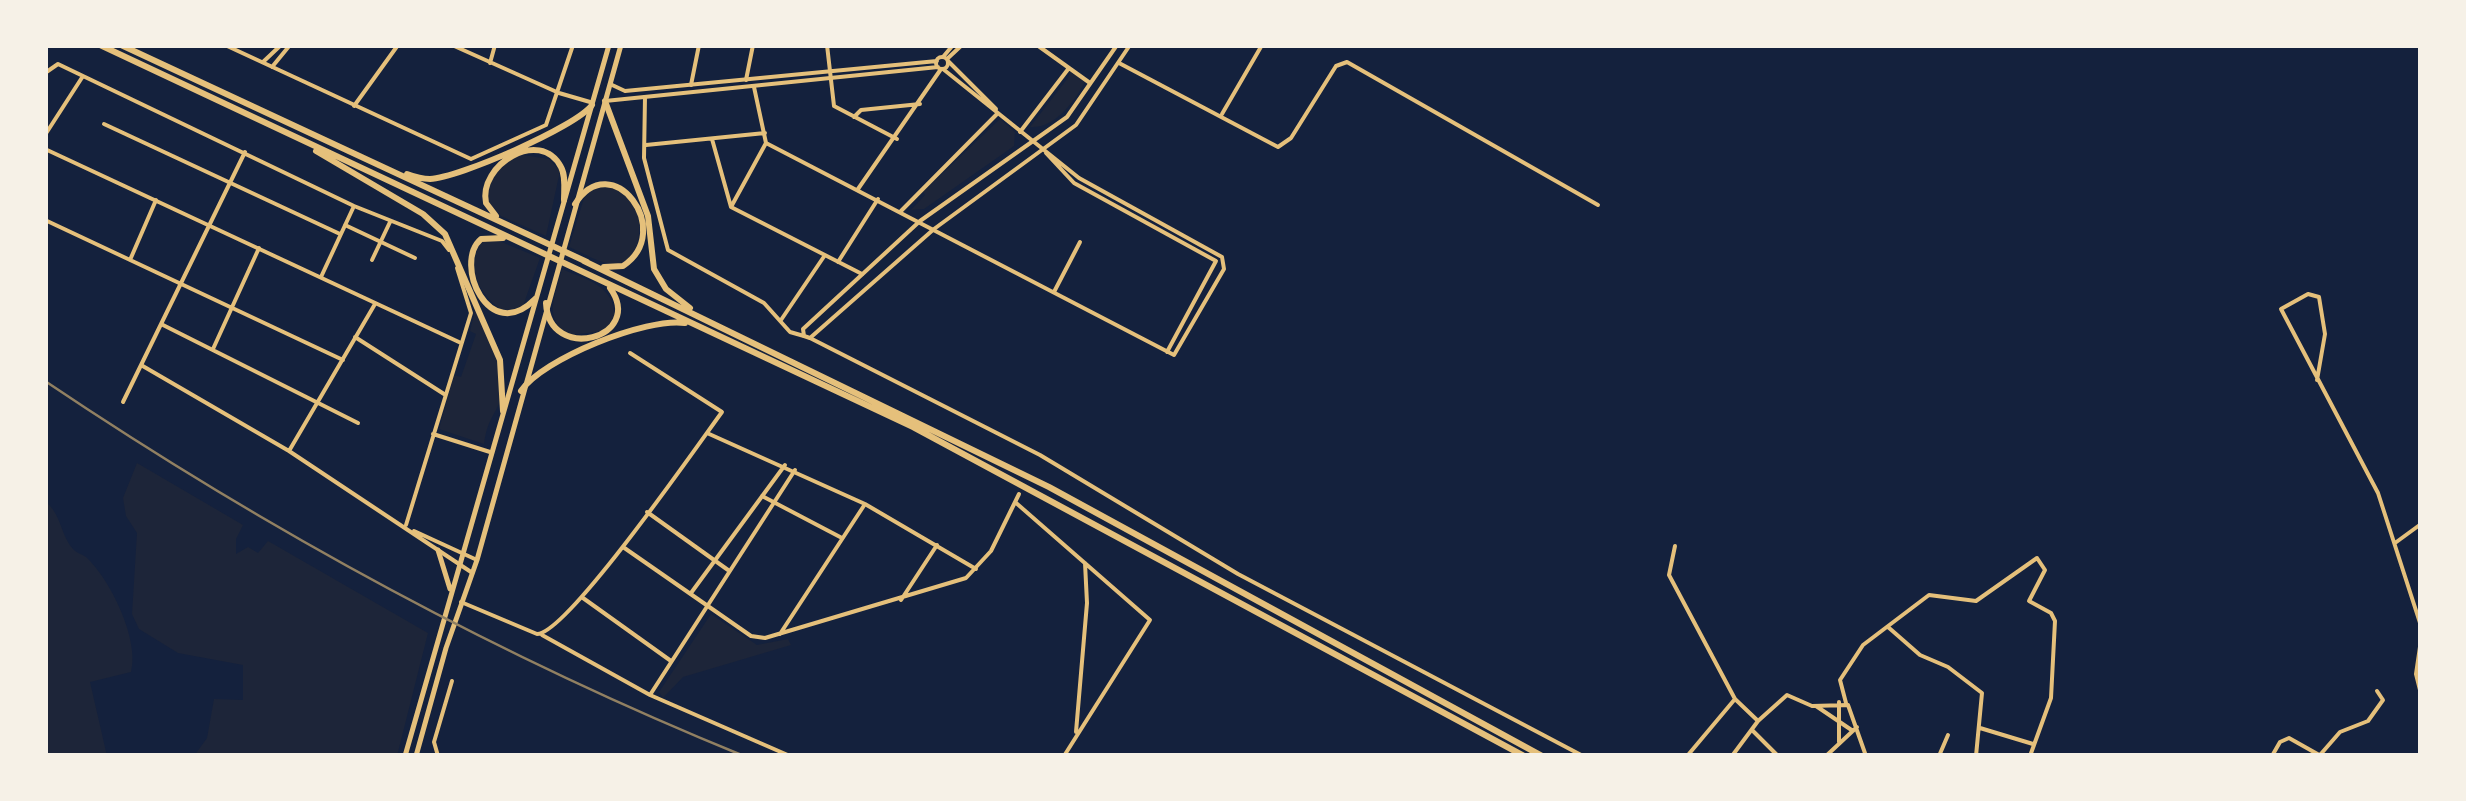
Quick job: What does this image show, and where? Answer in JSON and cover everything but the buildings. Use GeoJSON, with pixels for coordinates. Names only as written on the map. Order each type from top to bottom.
{"type":"FeatureCollection","features":[{"type":"Feature","properties":{"kind":"highway"},"geometry":{"type":"LineString","coordinates":[[100,45],[963,452],[1524,756]]}},
{"type":"Feature","properties":{"kind":"highway"},"geometry":{"type":"LineString","coordinates":[[121,45],[584,261],[1032,479],[1542,756]]}},
{"type":"Feature","properties":{"kind":"highway"},"geometry":{"type":"LineString","coordinates":[[605,102],[648,216],[654,269],[672,296],[712,322]]}},
{"type":"Feature","properties":{"kind":"highway"},"geometry":{"type":"LineString","coordinates":[[343,148],[413,176],[434,179],[563,128],[592,104]]}},
{"type":"Feature","properties":{"kind":"highway"},"geometry":{"type":"LineString","coordinates":[[303,141],[351,175],[424,214],[446,234],[500,360],[503,411]]}},
{"type":"Feature","properties":{"kind":"highway"},"geometry":{"type":"LineString","coordinates":[[518,230],[491,212],[484,199],[487,179],[506,158],[531,152],[551,157],[564,172],[564,200]]}},
{"type":"Feature","properties":{"kind":"highway"},"geometry":{"type":"LineString","coordinates":[[575,204],[594,185],[615,184],[636,202],[644,225],[639,249],[624,265],[607,268],[584,261]]}},
{"type":"Feature","properties":{"kind":"highway"},"geometry":{"type":"LineString","coordinates":[[512,239],[488,236],[478,241],[470,256],[472,273],[483,298],[501,314],[521,313],[534,299]]}},
{"type":"Feature","properties":{"kind":"highway"},"geometry":{"type":"LineString","coordinates":[[546,303],[550,322],[560,334],[582,339],[600,336],[614,325],[619,310],[614,293],[601,281]]}},
{"type":"Feature","properties":{"kind":"highway"},"geometry":{"type":"LineString","coordinates":[[521,391],[546,368],[657,321],[694,324]]}},
{"type":"Feature","properties":{"kind":"main road"},"geometry":{"type":"LineString","coordinates":[[404,756],[609,45]]}},
{"type":"Feature","properties":{"kind":"main road"},"geometry":{"type":"LineString","coordinates":[[416,756],[476,560],[621,45]]}},
{"type":"Feature","properties":{"kind":"main road"},"geometry":{"type":"LineString","coordinates":[[438,550],[450,590]]}},
{"type":"Feature","properties":{"kind":"street"},"geometry":{"type":"LineString","coordinates":[[225,45],[474,159],[543,127],[574,45]]}},
{"type":"Feature","properties":{"kind":"street"},"geometry":{"type":"LineString","coordinates":[[262,63],[282,45]]}},
{"type":"Feature","properties":{"kind":"street"},"geometry":{"type":"LineString","coordinates":[[272,67],[290,45]]}},
{"type":"Feature","properties":{"kind":"street"},"geometry":{"type":"LineString","coordinates":[[354,106],[398,45]]}},
{"type":"Feature","properties":{"kind":"street"},"geometry":{"type":"LineString","coordinates":[[452,45],[592,104]]}},
{"type":"Feature","properties":{"kind":"street"},"geometry":{"type":"LineString","coordinates":[[490,63],[495,45]]}},
{"type":"Feature","properties":{"kind":"street"},"geometry":{"type":"LineString","coordinates":[[691,85],[699,45]]}},
{"type":"Feature","properties":{"kind":"street"},"geometry":{"type":"LineString","coordinates":[[746,80],[753,45]]}},
{"type":"Feature","properties":{"kind":"street"},"geometry":{"type":"LineString","coordinates":[[827,45],[827,73],[834,106],[897,139]]}},
{"type":"Feature","properties":{"kind":"street"},"geometry":{"type":"LineString","coordinates":[[605,102],[940,66],[953,45]]}},
{"type":"Feature","properties":{"kind":"street"},"geometry":{"type":"LineString","coordinates":[[858,190],[921,104],[940,66],[962,45]]}},
{"type":"Feature","properties":{"kind":"street"},"geometry":{"type":"LineString","coordinates":[[1037,45],[1092,84]]}},
{"type":"Feature","properties":{"kind":"street"},"geometry":{"type":"LineString","coordinates":[[807,337],[803,328],[920,220],[1067,117],[1117,45]]}},
{"type":"Feature","properties":{"kind":"street"},"geometry":{"type":"LineString","coordinates":[[807,337],[934,229],[1044,151],[1080,120],[1130,45]]}},
{"type":"Feature","properties":{"kind":"street"},"geometry":{"type":"LineString","coordinates":[[1222,114],[1262,45]]}},
{"type":"Feature","properties":{"kind":"street"},"geometry":{"type":"LineString","coordinates":[[946,59],[998,113]]}},
{"type":"Feature","properties":{"kind":"street"},"geometry":{"type":"LineString","coordinates":[[1119,63],[1222,114],[1275,147],[1282,146],[1336,66],[1347,62],[1598,204]]}},
{"type":"Feature","properties":{"kind":"street"},"geometry":{"type":"LineString","coordinates":[[45,73],[56,64],[354,206],[442,241],[471,304],[406,526]]}},
{"type":"Feature","properties":{"kind":"street"},"geometry":{"type":"LineString","coordinates":[[610,84],[624,91],[940,66],[1078,178],[1225,261]]}},
{"type":"Feature","properties":{"kind":"street"},"geometry":{"type":"LineString","coordinates":[[1020,132],[1069,68]]}},
{"type":"Feature","properties":{"kind":"street"},"geometry":{"type":"LineString","coordinates":[[45,135],[83,76]]}},
{"type":"Feature","properties":{"kind":"street"},"geometry":{"type":"LineString","coordinates":[[730,207],[766,143],[754,86],[746,80]]}},
{"type":"Feature","properties":{"kind":"street"},"geometry":{"type":"LineString","coordinates":[[645,97],[644,146],[649,182],[671,253],[764,303],[790,332],[807,337],[1040,455],[1238,574],[1582,756]]}},
{"type":"Feature","properties":{"kind":"street"},"geometry":{"type":"LineString","coordinates":[[854,117],[862,110],[921,104]]}},
{"type":"Feature","properties":{"kind":"street"},"geometry":{"type":"LineString","coordinates":[[901,211],[998,113]]}},
{"type":"Feature","properties":{"kind":"street"},"geometry":{"type":"LineString","coordinates":[[104,124],[340,234]]}},
{"type":"Feature","properties":{"kind":"street"},"geometry":{"type":"LineString","coordinates":[[644,146],[765,133]]}},
{"type":"Feature","properties":{"kind":"street"},"geometry":{"type":"LineString","coordinates":[[712,139],[730,207],[862,274]]}},
{"type":"Feature","properties":{"kind":"street"},"geometry":{"type":"LineString","coordinates":[[766,143],[1174,355],[1225,261]]}},
{"type":"Feature","properties":{"kind":"street"},"geometry":{"type":"LineString","coordinates":[[45,149],[460,342]]}},
{"type":"Feature","properties":{"kind":"street"},"geometry":{"type":"LineString","coordinates":[[1044,151],[1070,180],[1217,264]]}},
{"type":"Feature","properties":{"kind":"street"},"geometry":{"type":"LineString","coordinates":[[123,402],[245,152]]}},
{"type":"Feature","properties":{"kind":"street"},"geometry":{"type":"LineString","coordinates":[[838,262],[878,199]]}},
{"type":"Feature","properties":{"kind":"street"},"geometry":{"type":"LineString","coordinates":[[130,260],[156,200]]}},
{"type":"Feature","properties":{"kind":"street"},"geometry":{"type":"LineString","coordinates":[[321,277],[354,206]]}},
{"type":"Feature","properties":{"kind":"street"},"geometry":{"type":"LineString","coordinates":[[45,220],[343,360]]}},
{"type":"Feature","properties":{"kind":"street"},"geometry":{"type":"LineString","coordinates":[[372,260],[390,222]]}},
{"type":"Feature","properties":{"kind":"street"},"geometry":{"type":"LineString","coordinates":[[345,225],[415,258]]}},
{"type":"Feature","properties":{"kind":"street"},"geometry":{"type":"LineString","coordinates":[[1054,292],[1080,242]]}},
{"type":"Feature","properties":{"kind":"street"},"geometry":{"type":"LineString","coordinates":[[213,349],[259,248]]}},
{"type":"Feature","properties":{"kind":"street"},"geometry":{"type":"LineString","coordinates":[[781,320],[825,255]]}},
{"type":"Feature","properties":{"kind":"street"},"geometry":{"type":"LineString","coordinates":[[1167,352],[1217,264],[1225,261]]}},
{"type":"Feature","properties":{"kind":"street"},"geometry":{"type":"LineString","coordinates":[[2318,380],[2324,313],[2319,297],[2308,294],[2281,309],[2318,380],[2378,493],[2421,626]]}},
{"type":"Feature","properties":{"kind":"street"},"geometry":{"type":"LineString","coordinates":[[289,451],[376,303]]}},
{"type":"Feature","properties":{"kind":"street"},"geometry":{"type":"LineString","coordinates":[[161,324],[358,422]]}},
{"type":"Feature","properties":{"kind":"street"},"geometry":{"type":"LineString","coordinates":[[356,337],[445,394]]}},
{"type":"Feature","properties":{"kind":"street"},"geometry":{"type":"LineString","coordinates":[[542,635],[583,598],[722,412],[630,352]]}},
{"type":"Feature","properties":{"kind":"street"},"geometry":{"type":"LineString","coordinates":[[141,366],[289,451],[472,572]]}},
{"type":"Feature","properties":{"kind":"street"},"geometry":{"type":"LineString","coordinates":[[707,433],[865,504],[976,570]]}},
{"type":"Feature","properties":{"kind":"street"},"geometry":{"type":"LineString","coordinates":[[433,434],[490,452]]}},
{"type":"Feature","properties":{"kind":"street"},"geometry":{"type":"LineString","coordinates":[[691,593],[785,465]]}},
{"type":"Feature","properties":{"kind":"street"},"geometry":{"type":"LineString","coordinates":[[650,695],[795,470]]}},
{"type":"Feature","properties":{"kind":"street"},"geometry":{"type":"LineString","coordinates":[[622,546],[754,637],[780,634],[960,581],[976,570],[991,551],[1019,494]]}},
{"type":"Feature","properties":{"kind":"street"},"geometry":{"type":"LineString","coordinates":[[762,496],[843,538]]}},
{"type":"Feature","properties":{"kind":"street"},"geometry":{"type":"LineString","coordinates":[[1015,502],[1150,620],[1064,756]]}},
{"type":"Feature","properties":{"kind":"street"},"geometry":{"type":"LineString","coordinates":[[780,634],[865,504]]}},
{"type":"Feature","properties":{"kind":"street"},"geometry":{"type":"LineString","coordinates":[[647,512],[728,570]]}},
{"type":"Feature","properties":{"kind":"street"},"geometry":{"type":"LineString","coordinates":[[2395,542],[2421,524]]}},
{"type":"Feature","properties":{"kind":"street"},"geometry":{"type":"LineString","coordinates":[[414,531],[476,560]]}},
{"type":"Feature","properties":{"kind":"street"},"geometry":{"type":"LineString","coordinates":[[901,600],[938,544]]}},
{"type":"Feature","properties":{"kind":"street"},"geometry":{"type":"LineString","coordinates":[[1675,546],[1669,575],[1736,698],[1758,722]]}},
{"type":"Feature","properties":{"kind":"street"},"geometry":{"type":"LineString","coordinates":[[1866,756],[1839,687],[1846,666],[1863,644],[1929,594],[1976,601],[2032,559],[2040,560],[2045,572],[2029,601],[2051,613],[2055,621],[2051,698],[2030,756]]}},
{"type":"Feature","properties":{"kind":"street"},"geometry":{"type":"LineString","coordinates":[[1076,737],[1087,603],[1085,562]]}},
{"type":"Feature","properties":{"kind":"street"},"geometry":{"type":"LineString","coordinates":[[583,598],[671,662]]}},
{"type":"Feature","properties":{"kind":"street"},"geometry":{"type":"LineString","coordinates":[[461,602],[542,635],[650,695],[790,756]]}},
{"type":"Feature","properties":{"kind":"street"},"geometry":{"type":"LineString","coordinates":[[1888,627],[1920,655],[1980,690],[1984,698],[1976,756]]}},
{"type":"Feature","properties":{"kind":"street"},"geometry":{"type":"LineString","coordinates":[[2421,640],[2416,674],[2421,694]]}},
{"type":"Feature","properties":{"kind":"street"},"geometry":{"type":"LineString","coordinates":[[438,756],[434,742],[452,681]]}},
{"type":"Feature","properties":{"kind":"street"},"geometry":{"type":"LineString","coordinates":[[2272,756],[2280,742],[2289,738],[2320,756],[2340,732],[2372,717],[2382,700],[2377,691]]}},
{"type":"Feature","properties":{"kind":"street"},"geometry":{"type":"LineString","coordinates":[[1732,756],[1784,695],[1816,706],[1855,728]]}},
{"type":"Feature","properties":{"kind":"street"},"geometry":{"type":"LineString","coordinates":[[1688,755],[1736,698]]}},
{"type":"Feature","properties":{"kind":"street"},"geometry":{"type":"LineString","coordinates":[[1839,702],[1839,744]]}},
{"type":"Feature","properties":{"kind":"street"},"geometry":{"type":"LineString","coordinates":[[1816,706],[1846,703]]}},
{"type":"Feature","properties":{"kind":"street"},"geometry":{"type":"LineString","coordinates":[[1826,756],[1855,728]]}},
{"type":"Feature","properties":{"kind":"street"},"geometry":{"type":"LineString","coordinates":[[1980,728],[2034,744]]}},
{"type":"Feature","properties":{"kind":"street"},"geometry":{"type":"LineString","coordinates":[[1752,730],[1776,755]]}},
{"type":"Feature","properties":{"kind":"street"},"geometry":{"type":"LineString","coordinates":[[1939,756],[1948,734]]}},
{"type":"Feature","properties":{"kind":"shaded area"},"geometry":{"type":"Polygon","coordinates":[[[1071,68],[1086,80],[1076,96],[1056,119],[1030,127],[1068,78],[1071,68]]]}},
{"type":"Feature","properties":{"kind":"shaded area"},"geometry":{"type":"Polygon","coordinates":[[[1000,119],[1015,132],[1014,146],[924,209],[911,210],[925,195],[923,192],[1000,119]]]}},
{"type":"Feature","properties":{"kind":"shaded area"},"geometry":{"type":"Polygon","coordinates":[[[523,155],[549,159],[560,171],[546,236],[501,216],[488,202],[497,172],[523,155]]]}},
{"type":"Feature","properties":{"kind":"shaded area"},"geometry":{"type":"Polygon","coordinates":[[[612,186],[633,204],[639,223],[638,242],[630,258],[614,264],[569,247],[584,198],[593,188],[612,186]]]}},
{"type":"Feature","properties":{"kind":"shaded area"},"geometry":{"type":"Polygon","coordinates":[[[492,238],[540,258],[523,306],[507,313],[482,291],[475,272],[482,241],[492,238]]]}},
{"type":"Feature","properties":{"kind":"shaded area"},"geometry":{"type":"Polygon","coordinates":[[[562,269],[590,281],[610,298],[615,318],[603,331],[571,335],[556,323],[554,297],[562,269]]]}},
{"type":"Feature","properties":{"kind":"shaded area"},"geometry":{"type":"Polygon","coordinates":[[[475,310],[497,359],[502,385],[484,444],[439,429],[454,375],[461,377],[476,334],[470,331],[475,310]]]}},
{"type":"Feature","properties":{"kind":"shaded area"},"geometry":{"type":"Polygon","coordinates":[[[137,463],[243,525],[236,539],[236,554],[248,547],[258,553],[268,541],[428,633],[397,756],[194,756],[207,738],[214,699],[243,700],[243,665],[178,653],[139,629],[132,614],[137,533],[126,516],[123,498],[137,463]]]}},
{"type":"Feature","properties":{"kind":"shaded area"},"geometry":{"type":"Polygon","coordinates":[[[45,501],[55,512],[73,549],[86,557],[104,580],[127,627],[133,659],[131,672],[90,682],[107,756],[45,756],[45,501]]]}},
{"type":"Feature","properties":{"kind":"shaded area"},"geometry":{"type":"Polygon","coordinates":[[[711,614],[757,645],[788,639],[791,645],[683,677],[663,698],[659,692],[711,614]]]}},
{"type":"Feature","properties":{"kind":"railway"},"geometry":{"type":"LineString","coordinates":[[45,381],[212,488],[385,586],[562,676],[744,756]]}}]}
